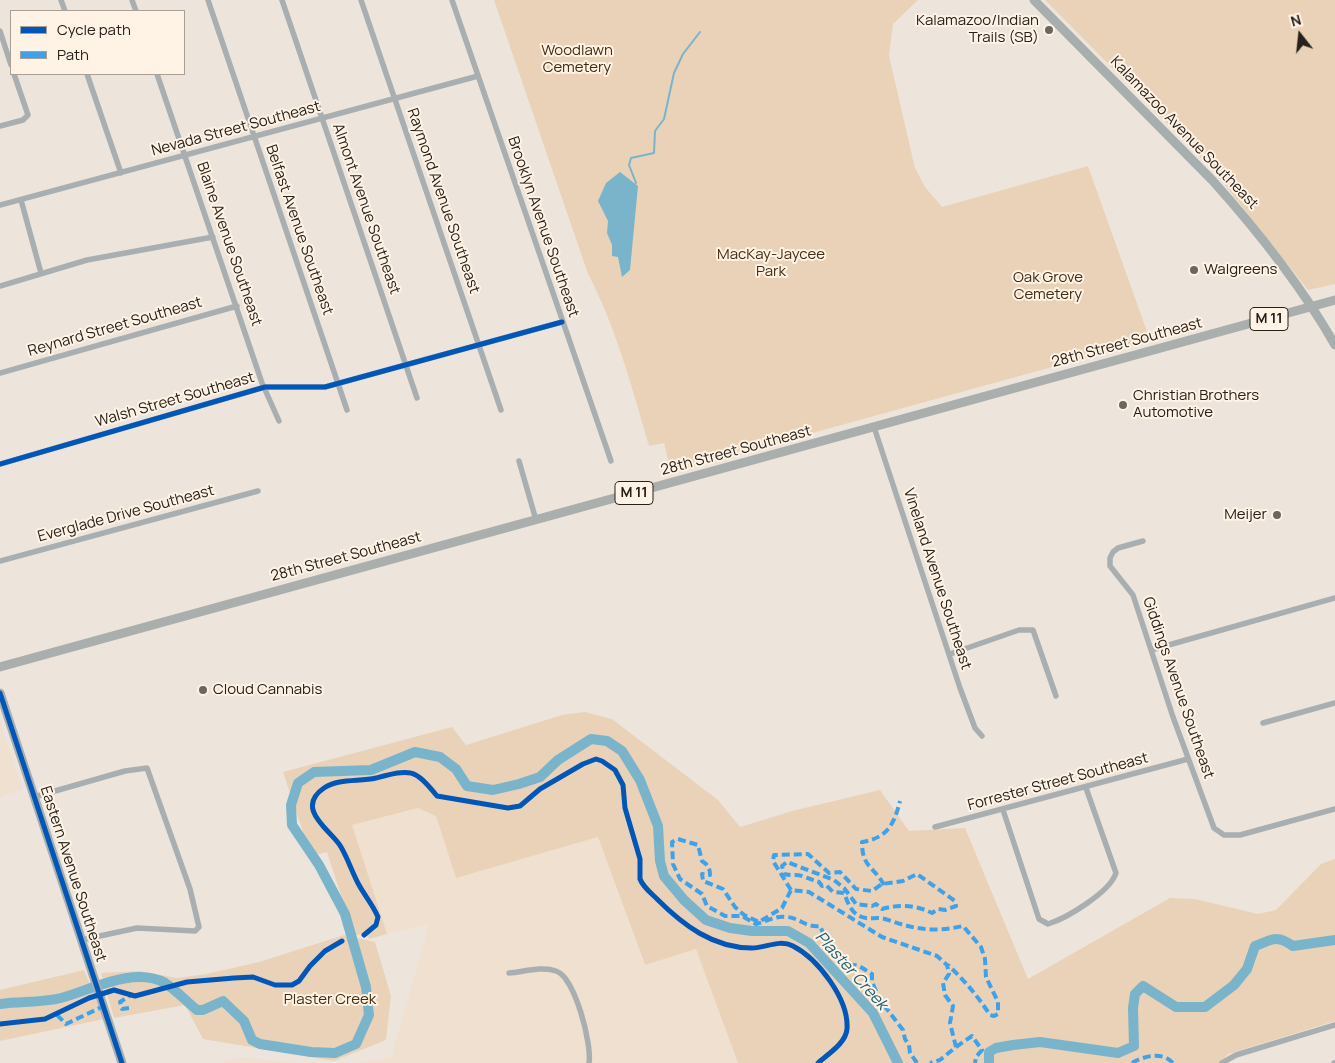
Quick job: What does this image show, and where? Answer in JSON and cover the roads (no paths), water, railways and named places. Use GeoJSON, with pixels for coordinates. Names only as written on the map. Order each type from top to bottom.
{"type":"FeatureCollection","features":[{"type":"Feature","properties":{"kind":"main road","name":"Kalamazoo Avenue Southeast"},"geometry":{"type":"LineString","coordinates":[[1034,0],[1212,180],[1252,225],[1312,307],[1335,345]]}},
{"type":"Feature","properties":{"kind":"main road","name":"28th Street Southeast"},"geometry":{"type":"LineString","coordinates":[[0,667],[1335,300]]}},
{"type":"Feature","properties":{"kind":"main road","name":"Eastern Avenue Southeast"},"geometry":{"type":"LineString","coordinates":[[0,693],[122,1063]]}},
{"type":"Feature","properties":{"kind":"street","name":"Belfast Avenue Southeast"},"geometry":{"type":"LineString","coordinates":[[208,0],[346,410]]}},
{"type":"Feature","properties":{"kind":"street","name":"Almont Avenue Southeast"},"geometry":{"type":"LineString","coordinates":[[282,0],[417,398]]}},
{"type":"Feature","properties":{"kind":"street","name":"Raymond Avenue Southeast"},"geometry":{"type":"LineString","coordinates":[[361,0],[501,410]]}},
{"type":"Feature","properties":{"kind":"street","name":"Brooklyn Avenue Southeast"},"geometry":{"type":"LineString","coordinates":[[452,0],[610,461]]}},
{"type":"Feature","properties":{"kind":"street"},"geometry":{"type":"LineString","coordinates":[[0,31],[10,61]]}},
{"type":"Feature","properties":{"kind":"street"},"geometry":{"type":"LineString","coordinates":[[0,126],[23,120],[28,115],[14,75]]}},
{"type":"Feature","properties":{"kind":"street"},"geometry":{"type":"LineString","coordinates":[[87,75],[120,173]]}},
{"type":"Feature","properties":{"kind":"street","name":"Blaine Avenue Southeast"},"geometry":{"type":"LineString","coordinates":[[157,75],[265,387],[279,421]]}},
{"type":"Feature","properties":{"kind":"street","name":"Nevada Street Southeast"},"geometry":{"type":"LineString","coordinates":[[0,205],[396,100],[478,76]]}},
{"type":"Feature","properties":{"kind":"street"},"geometry":{"type":"LineString","coordinates":[[20,200],[41,273]]}},
{"type":"Feature","properties":{"kind":"street"},"geometry":{"type":"LineString","coordinates":[[0,286],[41,273],[116,254],[213,237]]}},
{"type":"Feature","properties":{"kind":"street","name":"Reynard Street Southeast"},"geometry":{"type":"LineString","coordinates":[[0,373],[237,306]]}},
{"type":"Feature","properties":{"kind":"street","name":"Walsh Street Southeast"},"geometry":{"type":"LineString","coordinates":[[0,464],[265,387],[295,386],[314,388],[338,384],[562,322]]}},
{"type":"Feature","properties":{"kind":"street","name":"Vineland Avenue Southeast"},"geometry":{"type":"LineString","coordinates":[[874,427],[975,728],[982,736]]}},
{"type":"Feature","properties":{"kind":"street"},"geometry":{"type":"LineString","coordinates":[[519,461],[536,520]]}},
{"type":"Feature","properties":{"kind":"street","name":"Everglade Drive Southeast"},"geometry":{"type":"LineString","coordinates":[[0,561],[258,491]]}},
{"type":"Feature","properties":{"kind":"street","name":"Giddings Avenue Southeast"},"geometry":{"type":"LineString","coordinates":[[1143,541],[1118,548],[1110,558],[1110,566],[1133,595],[1188,759],[1214,828],[1224,835],[1253,832],[1335,809]]}},
{"type":"Feature","properties":{"kind":"street"},"geometry":{"type":"LineString","coordinates":[[1151,650],[1335,598]]}},
{"type":"Feature","properties":{"kind":"street"},"geometry":{"type":"LineString","coordinates":[[950,654],[1019,630],[1032,630],[1056,696]]}},
{"type":"Feature","properties":{"kind":"street"},"geometry":{"type":"LineString","coordinates":[[1263,723],[1335,703]]}},
{"type":"Feature","properties":{"kind":"street","name":"Forrester Street Southeast"},"geometry":{"type":"LineString","coordinates":[[935,827],[1086,788],[1188,759]]}},
{"type":"Feature","properties":{"kind":"street"},"geometry":{"type":"LineString","coordinates":[[34,797],[125,771],[147,768],[190,889],[199,927],[195,931],[137,928],[81,940]]}},
{"type":"Feature","properties":{"kind":"street"},"geometry":{"type":"LineString","coordinates":[[1003,810],[1039,919],[1048,924],[1070,914],[1103,890],[1113,881],[1116,873],[1086,788]]}},
{"type":"Feature","properties":{"kind":"street"},"geometry":{"type":"LineString","coordinates":[[509,973],[545,969],[557,971],[566,978],[583,1022],[589,1063]]}},
{"type":"Feature","properties":{"kind":"street"},"geometry":{"type":"LineString","coordinates":[[1222,1063],[1236,1055],[1335,1025]]}},
{"type":"Feature","properties":{"kind":"water"},"geometry":{"type":"Polygon","coordinates":[[[620,172],[638,186],[630,270],[622,277],[618,257],[612,256],[612,245],[607,233],[608,221],[598,201],[606,183],[620,172]]]}},
{"type":"Feature","properties":{"kind":"waterway"},"geometry":{"type":"LineString","coordinates":[[636,183],[629,165],[631,158],[654,153],[655,131],[664,119],[674,73],[683,54],[700,32]]}},
{"type":"Feature","properties":{"kind":"waterway","name":"Plaster Creek"},"geometry":{"type":"LineString","coordinates":[[0,1004],[53,1000],[126,978],[153,978],[165,983],[197,1010],[203,1010],[223,1001],[244,1021],[252,1040],[260,1044],[311,1052],[335,1053],[356,1044],[369,1015],[366,987],[345,914],[319,865],[292,825],[291,805],[298,783],[314,772],[371,770],[415,752],[440,757],[456,769],[467,786],[493,790],[540,777],[558,760],[591,739],[607,741],[622,751],[640,780],[658,826],[660,861],[664,876],[684,900],[706,920],[730,928],[752,931],[788,931],[809,943],[873,1013],[898,1063]]}},
{"type":"Feature","properties":{"kind":"waterway","name":"Plaster Creek"},"geometry":{"type":"LineString","coordinates":[[989,1063],[989,1052],[996,1048],[1040,1042],[1118,1053],[1134,1046],[1133,1008],[1135,994],[1143,986],[1176,1007],[1205,1007],[1234,985],[1247,969],[1255,946],[1274,939],[1282,940],[1293,946],[1335,940]]}},
{"type":"Feature","properties":{"kind":"place","name":"Kalamazoo/Indian Trails (SB)"},"geometry":{"type":"Point","coordinates":[1049,30]}},
{"type":"Feature","properties":{"kind":"place","name":"Walgreens"},"geometry":{"type":"Point","coordinates":[1194,270]}},
{"type":"Feature","properties":{"kind":"place","name":"Christian Brothers Automotive"},"geometry":{"type":"Point","coordinates":[1123,405]}},
{"type":"Feature","properties":{"kind":"place","name":"Meijer"},"geometry":{"type":"Point","coordinates":[1277,515]}},
{"type":"Feature","properties":{"kind":"place","name":"Cloud Cannabis"},"geometry":{"type":"Point","coordinates":[203,690]}},
{"type":"Feature","properties":{"kind":"park label","name":"Woodlawn Cemetery"},"geometry":{"type":"Point","coordinates":[577,60]}},
{"type":"Feature","properties":{"kind":"park label","name":"MacKay-Jaycee Park"},"geometry":{"type":"Point","coordinates":[771,264]}},
{"type":"Feature","properties":{"kind":"park label","name":"Oak Grove Cemetery"},"geometry":{"type":"Point","coordinates":[1048,286]}}]}
